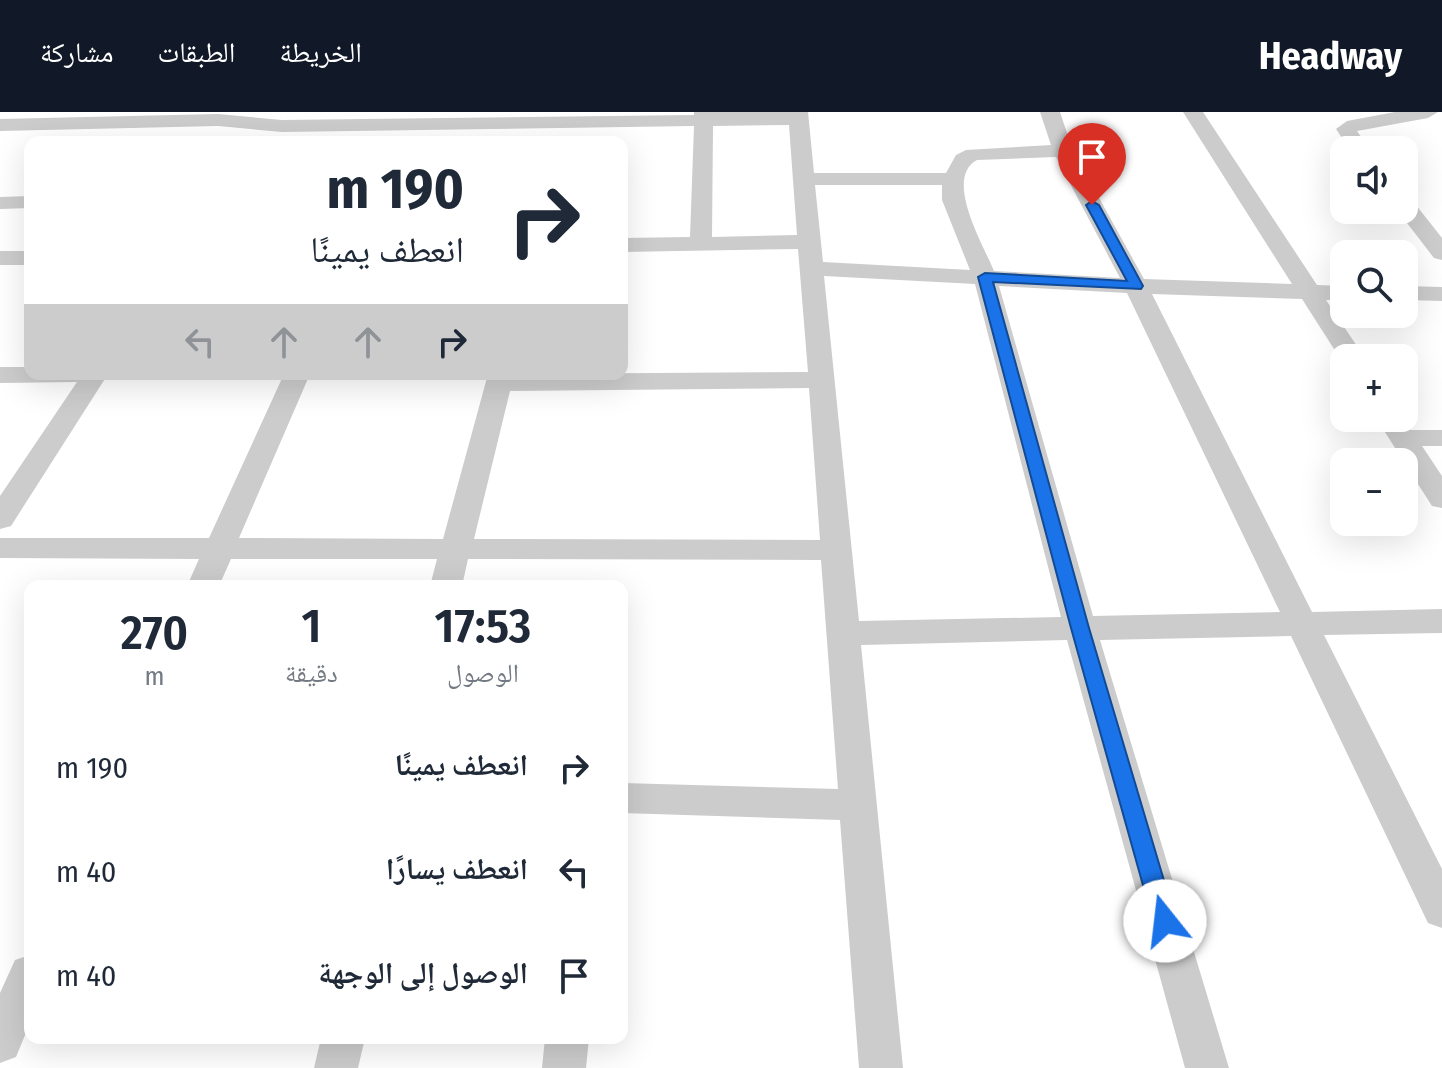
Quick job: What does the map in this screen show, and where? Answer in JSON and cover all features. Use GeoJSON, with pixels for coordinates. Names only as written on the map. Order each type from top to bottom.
{"type":"FeatureCollection","features":[{"type":"Feature","properties":{"kind":"street"},"geometry":{"type":"LineString","coordinates":[[1050,112],[1063,151],[1136,286],[1442,910]]}},
{"type":"Feature","properties":{"kind":"street"},"geometry":{"type":"LineString","coordinates":[[1193,112],[1343,344]]}},
{"type":"Feature","properties":{"kind":"street"},"geometry":{"type":"LineString","coordinates":[[1351,136],[1346,129],[1354,125],[1421,112],[1442,128]]}},
{"type":"Feature","properties":{"kind":"street"},"geometry":{"type":"LineString","coordinates":[[0,125],[262,118],[551,132],[704,116],[799,115],[881,1068]]}},
{"type":"Feature","properties":{"kind":"street"},"geometry":{"type":"LineString","coordinates":[[701,243],[704,116]]}},
{"type":"Feature","properties":{"kind":"street"},"geometry":{"type":"LineString","coordinates":[[251,136],[262,118]]}},
{"type":"Feature","properties":{"kind":"street"},"geometry":{"type":"LineString","coordinates":[[1063,151],[973,154],[963,159],[953,179],[953,200],[985,277],[1080,628],[1207,1068]]}},
{"type":"Feature","properties":{"kind":"street"},"geometry":{"type":"LineString","coordinates":[[803,179],[953,179]]}},
{"type":"Feature","properties":{"kind":"street"},"geometry":{"type":"LineString","coordinates":[[0,203],[24,202]]}},
{"type":"Feature","properties":{"kind":"street"},"geometry":{"type":"LineString","coordinates":[[1418,223],[1442,253]]}},
{"type":"Feature","properties":{"kind":"street"},"geometry":{"type":"LineString","coordinates":[[628,245],[701,243],[985,277],[1330,293]]}},
{"type":"Feature","properties":{"kind":"street"},"geometry":{"type":"LineString","coordinates":[[1418,293],[1442,294]]}},
{"type":"Feature","properties":{"kind":"street"},"geometry":{"type":"LineString","coordinates":[[0,375],[24,375]]}},
{"type":"Feature","properties":{"kind":"street"},"geometry":{"type":"LineString","coordinates":[[628,379],[822,380]]}},
{"type":"Feature","properties":{"kind":"street"},"geometry":{"type":"LineString","coordinates":[[0,519],[91,380]]}},
{"type":"Feature","properties":{"kind":"street"},"geometry":{"type":"LineString","coordinates":[[206,580],[294,380]]}},
{"type":"Feature","properties":{"kind":"street"},"geometry":{"type":"LineString","coordinates":[[447,580],[499,380]]}},
{"type":"Feature","properties":{"kind":"street"},"geometry":{"type":"LineString","coordinates":[[1400,432],[1442,499]]}},
{"type":"Feature","properties":{"kind":"street"},"geometry":{"type":"LineString","coordinates":[[1415,432],[1442,438]]}},
{"type":"Feature","properties":{"kind":"street"},"geometry":{"type":"LineString","coordinates":[[0,548],[838,550]]}},
{"type":"Feature","properties":{"kind":"street"},"geometry":{"type":"LineString","coordinates":[[844,633],[1442,621]]}},
{"type":"Feature","properties":{"kind":"street"},"geometry":{"type":"LineString","coordinates":[[628,798],[859,805]]}},
{"type":"Feature","properties":{"kind":"street"},"geometry":{"type":"LineString","coordinates":[[0,1042],[24,988]]}},
{"type":"Feature","properties":{"kind":"street"},"geometry":{"type":"LineString","coordinates":[[336,1068],[342,1044]]}},
{"type":"Feature","properties":{"kind":"street"},"geometry":{"type":"LineString","coordinates":[[564,1068],[566,1044]]}},
{"type":"Feature","properties":{"kind":"route"},"geometry":{"type":"LineString","coordinates":[[1092,205],[1136,286],[985,277],[1080,628],[1165,921]]}}]}
